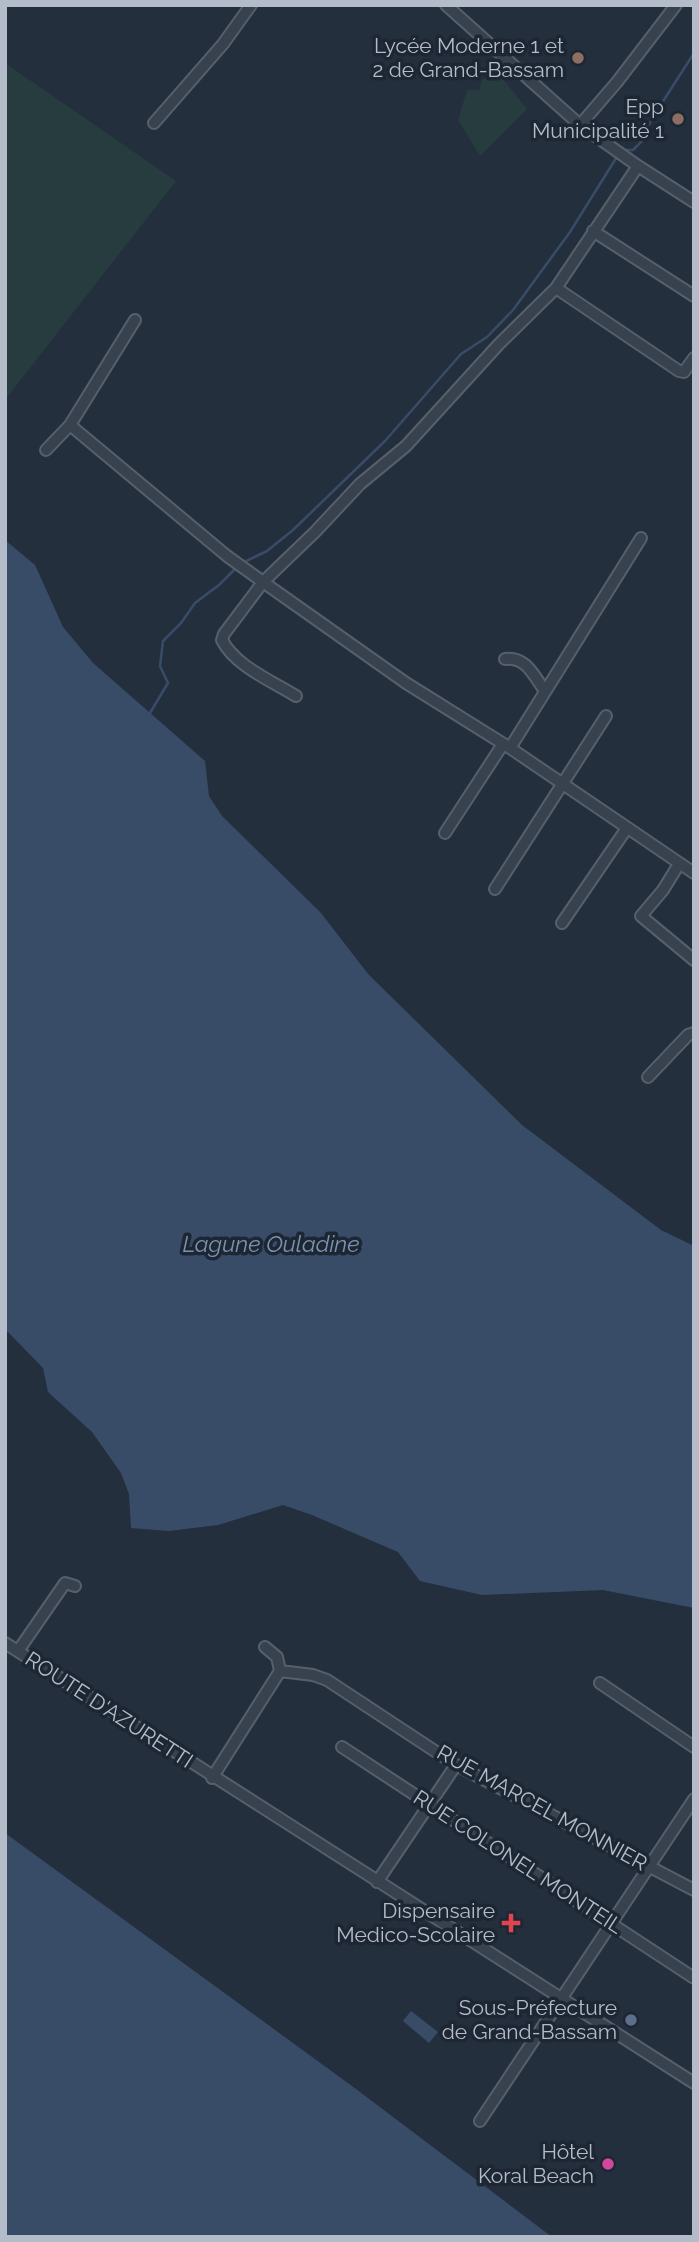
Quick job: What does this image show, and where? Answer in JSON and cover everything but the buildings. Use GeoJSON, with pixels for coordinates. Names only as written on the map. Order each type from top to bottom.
{"type":"FeatureCollection","features":[{"type":"Feature","properties":{"kind":"street"},"geometry":{"type":"LineString","coordinates":[[154,123],[223,44],[251,5]]}},
{"type":"Feature","properties":{"kind":"street"},"geometry":{"type":"LineString","coordinates":[[446,5],[580,125],[694,202]]}},
{"type":"Feature","properties":{"kind":"street"},"geometry":{"type":"LineString","coordinates":[[580,125],[676,5]]}},
{"type":"Feature","properties":{"kind":"street"},"geometry":{"type":"LineString","coordinates":[[296,696],[226,649],[222,640],[224,634],[263,582],[360,484],[416,436],[499,344],[556,288],[638,166]]}},
{"type":"Feature","properties":{"kind":"street"},"geometry":{"type":"LineString","coordinates":[[593,231],[694,296]]}},
{"type":"Feature","properties":{"kind":"street"},"geometry":{"type":"LineString","coordinates":[[556,288],[680,371],[684,372],[694,358]]}},
{"type":"Feature","properties":{"kind":"street"},"geometry":{"type":"LineString","coordinates":[[46,450],[70,425],[135,320]]}},
{"type":"Feature","properties":{"kind":"street"},"geometry":{"type":"LineString","coordinates":[[70,425],[263,582],[406,683],[507,746],[694,873]]}},
{"type":"Feature","properties":{"kind":"street"},"geometry":{"type":"LineString","coordinates":[[445,833],[545,691],[640,538]]}},
{"type":"Feature","properties":{"kind":"street"},"geometry":{"type":"LineString","coordinates":[[505,659],[514,657],[522,661],[545,691]]}},
{"type":"Feature","properties":{"kind":"street"},"geometry":{"type":"LineString","coordinates":[[495,890],[606,716]]}},
{"type":"Feature","properties":{"kind":"street"},"geometry":{"type":"LineString","coordinates":[[562,923],[627,828]]}},
{"type":"Feature","properties":{"kind":"street"},"geometry":{"type":"LineString","coordinates":[[679,864],[663,891],[641,916],[694,960]]}},
{"type":"Feature","properties":{"kind":"street"},"geometry":{"type":"LineString","coordinates":[[648,1077],[688,1035],[694,1033]]}},
{"type":"Feature","properties":{"kind":"street"},"geometry":{"type":"LineString","coordinates":[[18,1651],[65,1583],[75,1586]]}},
{"type":"Feature","properties":{"kind":"street","name":"ROUTE D'AZURETTI"},"geometry":{"type":"LineString","coordinates":[[5,1643],[694,2083]]}},
{"type":"Feature","properties":{"kind":"street"},"geometry":{"type":"LineString","coordinates":[[212,1777],[280,1671],[277,1657],[265,1647]]}},
{"type":"Feature","properties":{"kind":"street","name":"RUE MARCEL MONNIER"},"geometry":{"type":"LineString","coordinates":[[280,1671],[327,1679],[456,1765],[694,1891]]}},
{"type":"Feature","properties":{"kind":"street"},"geometry":{"type":"LineString","coordinates":[[600,1683],[694,1746]]}},
{"type":"Feature","properties":{"kind":"street","name":"RUE COLONEL MONTEIL"},"geometry":{"type":"LineString","coordinates":[[342,1747],[694,1978]]}},
{"type":"Feature","properties":{"kind":"street"},"geometry":{"type":"LineString","coordinates":[[377,1882],[456,1765]]}},
{"type":"Feature","properties":{"kind":"street"},"geometry":{"type":"LineString","coordinates":[[480,2121],[694,1800]]}},
{"type":"Feature","properties":{"kind":"green space"},"geometry":{"type":"Polygon","coordinates":[[[5,63],[176,181],[5,400],[5,63]]]}},
{"type":"Feature","properties":{"kind":"green space"},"geometry":{"type":"Polygon","coordinates":[[[493,71],[499,74],[527,109],[480,156],[458,120],[467,90],[480,90],[481,82],[493,71]]]}},
{"type":"Feature","properties":{"kind":"water","name":"Lagune Ouladine"},"geometry":{"type":"Polygon","coordinates":[[[5,540],[35,565],[63,627],[93,663],[205,761],[209,796],[222,816],[321,913],[368,974],[522,1125],[661,1230],[694,1246],[694,1608],[603,1590],[482,1595],[420,1581],[398,1552],[283,1505],[218,1525],[169,1531],[131,1528],[129,1494],[121,1473],[92,1432],[48,1392],[43,1368],[5,1329],[5,540]]]}},
{"type":"Feature","properties":{"kind":"water"},"geometry":{"type":"Polygon","coordinates":[[[5,1833],[356,2089],[552,2237],[5,2237],[5,1833]]]}},
{"type":"Feature","properties":{"kind":"water"},"geometry":{"type":"Polygon","coordinates":[[[411,2011],[438,2032],[429,2043],[403,2021],[411,2011]]]}},
{"type":"Feature","properties":{"kind":"waterway"},"geometry":{"type":"LineString","coordinates":[[623,150],[633,150],[642,141],[651,120],[694,53]]}},
{"type":"Feature","properties":{"kind":"waterway"},"geometry":{"type":"LineString","coordinates":[[242,563],[267,551],[293,530],[385,441],[461,354],[487,337],[513,310],[570,232],[618,155]]}},
{"type":"Feature","properties":{"kind":"waterway"},"geometry":{"type":"LineString","coordinates":[[150,713],[168,683],[160,666],[163,641],[181,623],[195,603],[237,567]]}},
{"type":"Feature","properties":{"kind":"place","name":"Lycée Moderne 1 et 2 de Grand-Bassam"},"geometry":{"type":"Point","coordinates":[578,58]}},
{"type":"Feature","properties":{"kind":"place","name":"Epp Municipalité 1"},"geometry":{"type":"Point","coordinates":[678,119]}},
{"type":"Feature","properties":{"kind":"place","name":"Dispensaire Medico-Scolaire"},"geometry":{"type":"Point","coordinates":[511,1923]}},
{"type":"Feature","properties":{"kind":"place","name":"Sous-Préfecture de Grand-Bassam"},"geometry":{"type":"Point","coordinates":[631,2020]}},
{"type":"Feature","properties":{"kind":"place","name":"Hôtel Koral Beach"},"geometry":{"type":"Point","coordinates":[608,2164]}}]}
